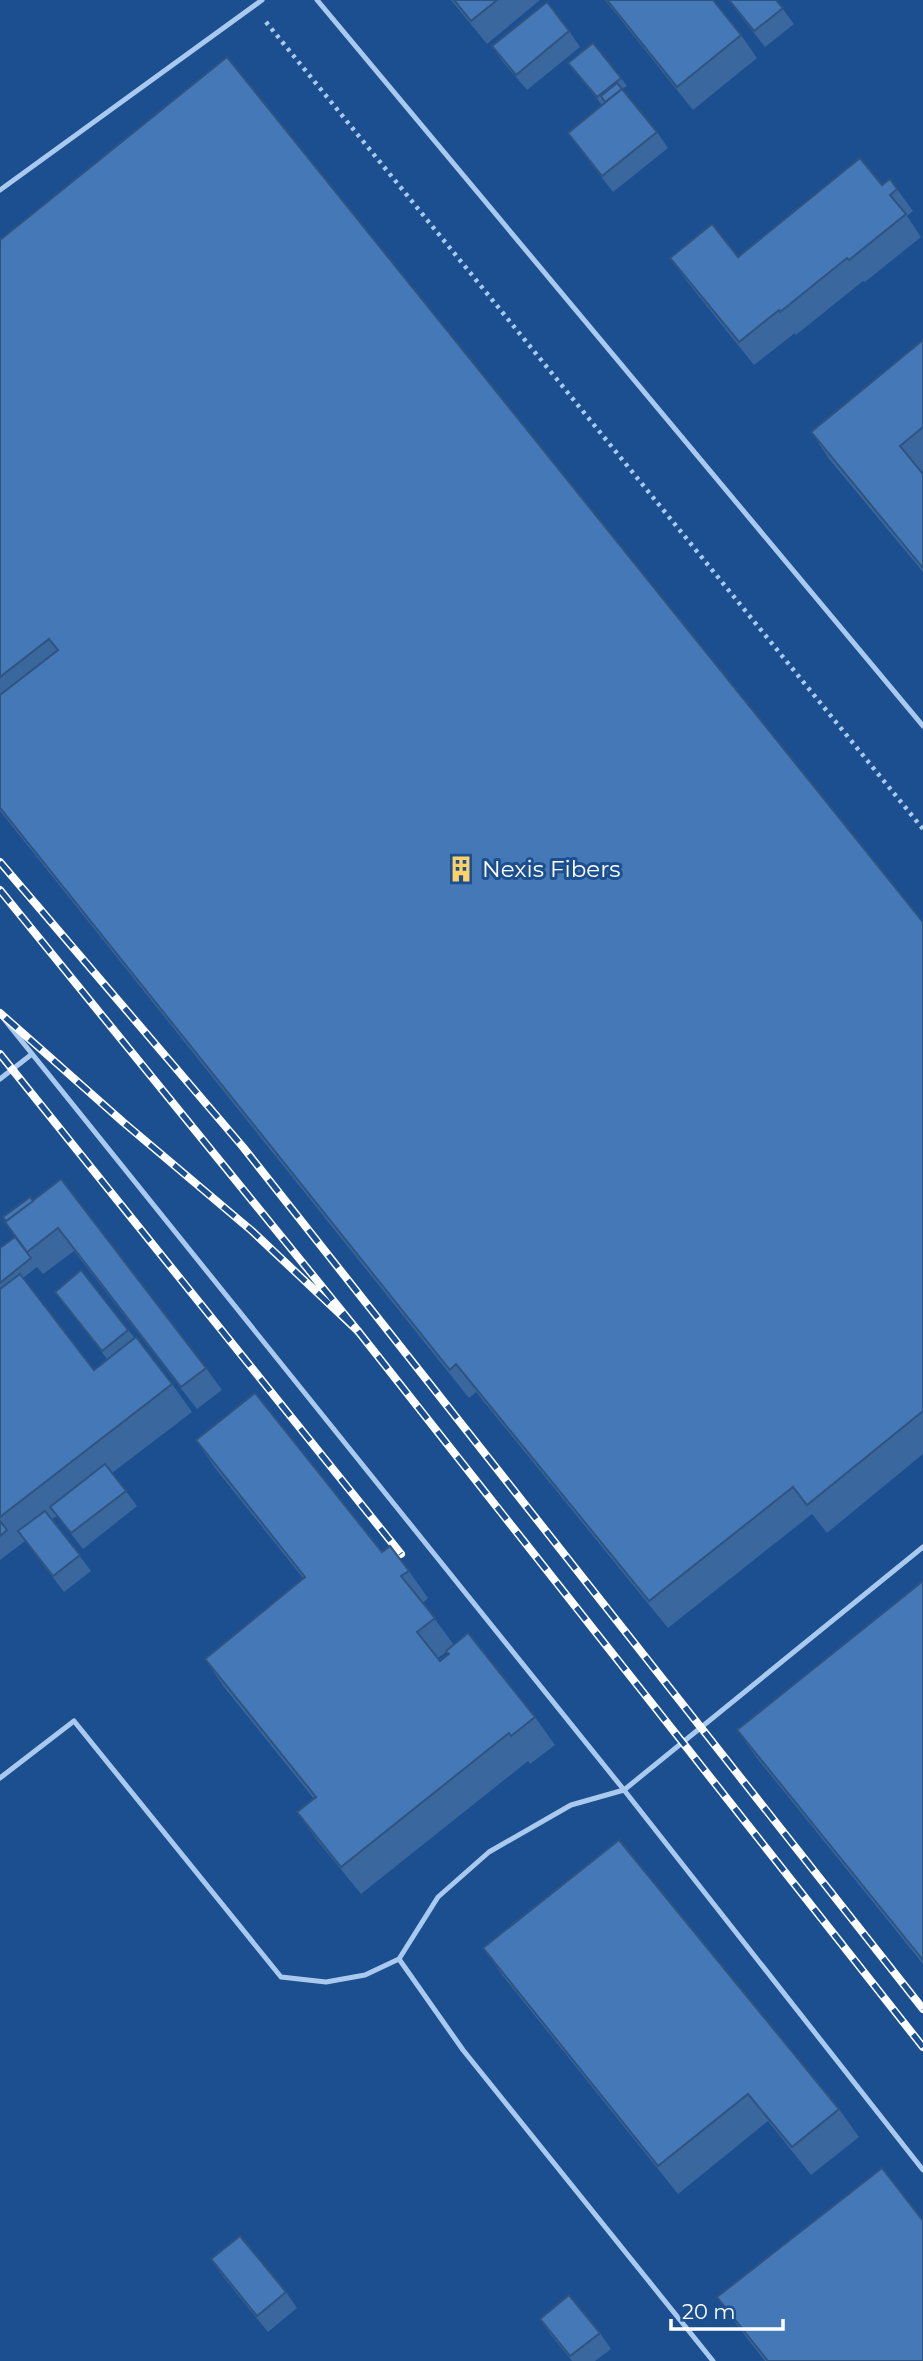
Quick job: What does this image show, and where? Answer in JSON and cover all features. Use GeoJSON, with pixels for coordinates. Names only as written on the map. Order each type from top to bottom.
{"type":"FeatureCollection","features":[{"type":"Feature","properties":{"kind":"lane"},"geometry":{"type":"LineString","coordinates":[[0,190],[262,0]]}},
{"type":"Feature","properties":{"kind":"lane"},"geometry":{"type":"LineString","coordinates":[[317,0],[923,726]]}},
{"type":"Feature","properties":{"kind":"lane"},"geometry":{"type":"LineString","coordinates":[[0,1014],[624,1790],[923,2170]]}},
{"type":"Feature","properties":{"kind":"lane"},"geometry":{"type":"LineString","coordinates":[[0,1079],[32,1054]]}},
{"type":"Feature","properties":{"kind":"lane"},"geometry":{"type":"LineString","coordinates":[[0,1778],[74,1721],[281,1977],[326,1982],[365,1975],[399,1959],[438,1897],[489,1852],[571,1805],[624,1790],[923,1547]]}},
{"type":"Feature","properties":{"kind":"lane"},"geometry":{"type":"LineString","coordinates":[[399,1959],[463,2050],[713,2361]]}},
{"type":"Feature","properties":{"kind":"path"},"geometry":{"type":"LineString","coordinates":[[253,6],[923,830]]}},
{"type":"Feature","properties":{"kind":"building"},"geometry":{"type":"Polygon","coordinates":[[[454,0],[497,0],[471,21],[454,0]]]}},
{"type":"Feature","properties":{"kind":"building"},"geometry":{"type":"Polygon","coordinates":[[[607,0],[713,0],[741,35],[677,87],[607,0]]]}},
{"type":"Feature","properties":{"kind":"building"},"geometry":{"type":"Polygon","coordinates":[[[729,0],[776,0],[783,8],[754,31],[729,0]]]}},
{"type":"Feature","properties":{"kind":"building"},"geometry":{"type":"Polygon","coordinates":[[[547,2],[569,31],[516,75],[492,46],[547,2]]]}},
{"type":"Feature","properties":{"kind":"building"},"geometry":{"type":"Polygon","coordinates":[[[593,43],[621,78],[597,97],[568,63],[593,43]]]}},
{"type":"Feature","properties":{"kind":"building","name":"Nexis Fibers"},"geometry":{"type":"Polygon","coordinates":[[[227,57],[923,922],[923,1411],[807,1505],[793,1487],[649,1601],[456,1364],[450,1370],[0,808],[0,695],[58,650],[49,639],[0,677],[0,240],[227,57]]]}},
{"type":"Feature","properties":{"kind":"building"},"geometry":{"type":"Polygon","coordinates":[[[617,83],[622,89],[605,102],[601,96],[617,83]]]}},
{"type":"Feature","properties":{"kind":"building"},"geometry":{"type":"Polygon","coordinates":[[[622,89],[657,132],[602,176],[568,133],[622,89]]]}},
{"type":"Feature","properties":{"kind":"building"},"geometry":{"type":"Polygon","coordinates":[[[860,158],[882,185],[890,179],[897,189],[890,195],[906,214],[739,342],[670,258],[712,224],[738,257],[860,158]]]}},
{"type":"Feature","properties":{"kind":"building"},"geometry":{"type":"Polygon","coordinates":[[[923,340],[923,427],[900,446],[923,474],[923,568],[811,432],[923,340]]]}},
{"type":"Feature","properties":{"kind":"building"},"geometry":{"type":"Polygon","coordinates":[[[61,1179],[206,1368],[181,1387],[58,1228],[27,1252],[5,1222],[61,1179]]]}},
{"type":"Feature","properties":{"kind":"building"},"geometry":{"type":"Polygon","coordinates":[[[30,1197],[33,1201],[6,1221],[3,1217],[30,1197]]]}},
{"type":"Feature","properties":{"kind":"building"},"geometry":{"type":"Polygon","coordinates":[[[15,1237],[31,1258],[0,1283],[0,1248],[15,1237]]]}},
{"type":"Feature","properties":{"kind":"building"},"geometry":{"type":"Polygon","coordinates":[[[81,1270],[128,1330],[102,1351],[55,1292],[81,1270]]]}},
{"type":"Feature","properties":{"kind":"building"},"geometry":{"type":"Polygon","coordinates":[[[20,1274],[94,1370],[136,1337],[172,1384],[0,1517],[0,1289],[20,1274]]]}},
{"type":"Feature","properties":{"kind":"building"},"geometry":{"type":"Polygon","coordinates":[[[255,1393],[382,1552],[390,1546],[409,1571],[401,1576],[435,1618],[417,1632],[440,1661],[449,1654],[446,1651],[468,1633],[535,1717],[511,1736],[509,1733],[341,1867],[297,1812],[316,1797],[205,1659],[305,1577],[196,1440],[255,1393]]]}},
{"type":"Feature","properties":{"kind":"building"},"geometry":{"type":"Polygon","coordinates":[[[105,1464],[126,1491],[71,1533],[50,1507],[105,1464]]]}},
{"type":"Feature","properties":{"kind":"building"},"geometry":{"type":"Polygon","coordinates":[[[45,1511],[80,1555],[53,1576],[18,1531],[45,1511]]]}},
{"type":"Feature","properties":{"kind":"building"},"geometry":{"type":"Polygon","coordinates":[[[0,1521],[7,1530],[0,1536],[0,1521]]]}},
{"type":"Feature","properties":{"kind":"building"},"geometry":{"type":"Polygon","coordinates":[[[923,1581],[923,1960],[737,1730],[923,1581]]]}},
{"type":"Feature","properties":{"kind":"building"},"geometry":{"type":"Polygon","coordinates":[[[619,1840],[839,2109],[792,2147],[748,2094],[658,2166],[483,1948],[619,1840]]]}},
{"type":"Feature","properties":{"kind":"building"},"geometry":{"type":"Polygon","coordinates":[[[882,2168],[923,2221],[923,2361],[768,2361],[717,2297],[882,2168]]]}},
{"type":"Feature","properties":{"kind":"building"},"geometry":{"type":"Polygon","coordinates":[[[240,2236],[286,2292],[257,2316],[211,2259],[240,2236]]]}},
{"type":"Feature","properties":{"kind":"building"},"geometry":{"type":"Polygon","coordinates":[[[569,2295],[600,2333],[570,2356],[540,2319],[569,2295]]]}},
{"type":"Feature","properties":{"kind":"railway"},"geometry":{"type":"LineString","coordinates":[[0,862],[243,1147],[923,2009]]}},
{"type":"Feature","properties":{"kind":"railway"},"geometry":{"type":"LineString","coordinates":[[0,890],[358,1331],[252,1231],[0,1013]]}},
{"type":"Feature","properties":{"kind":"railway"},"geometry":{"type":"LineString","coordinates":[[0,1054],[401,1554]]}},
{"type":"Feature","properties":{"kind":"railway"},"geometry":{"type":"LineString","coordinates":[[358,1331],[923,2047]]}},
{"type":"Feature","properties":{"kind":"place","name":"Nexis Fibers"},"geometry":{"type":"Point","coordinates":[461,869]}}]}
